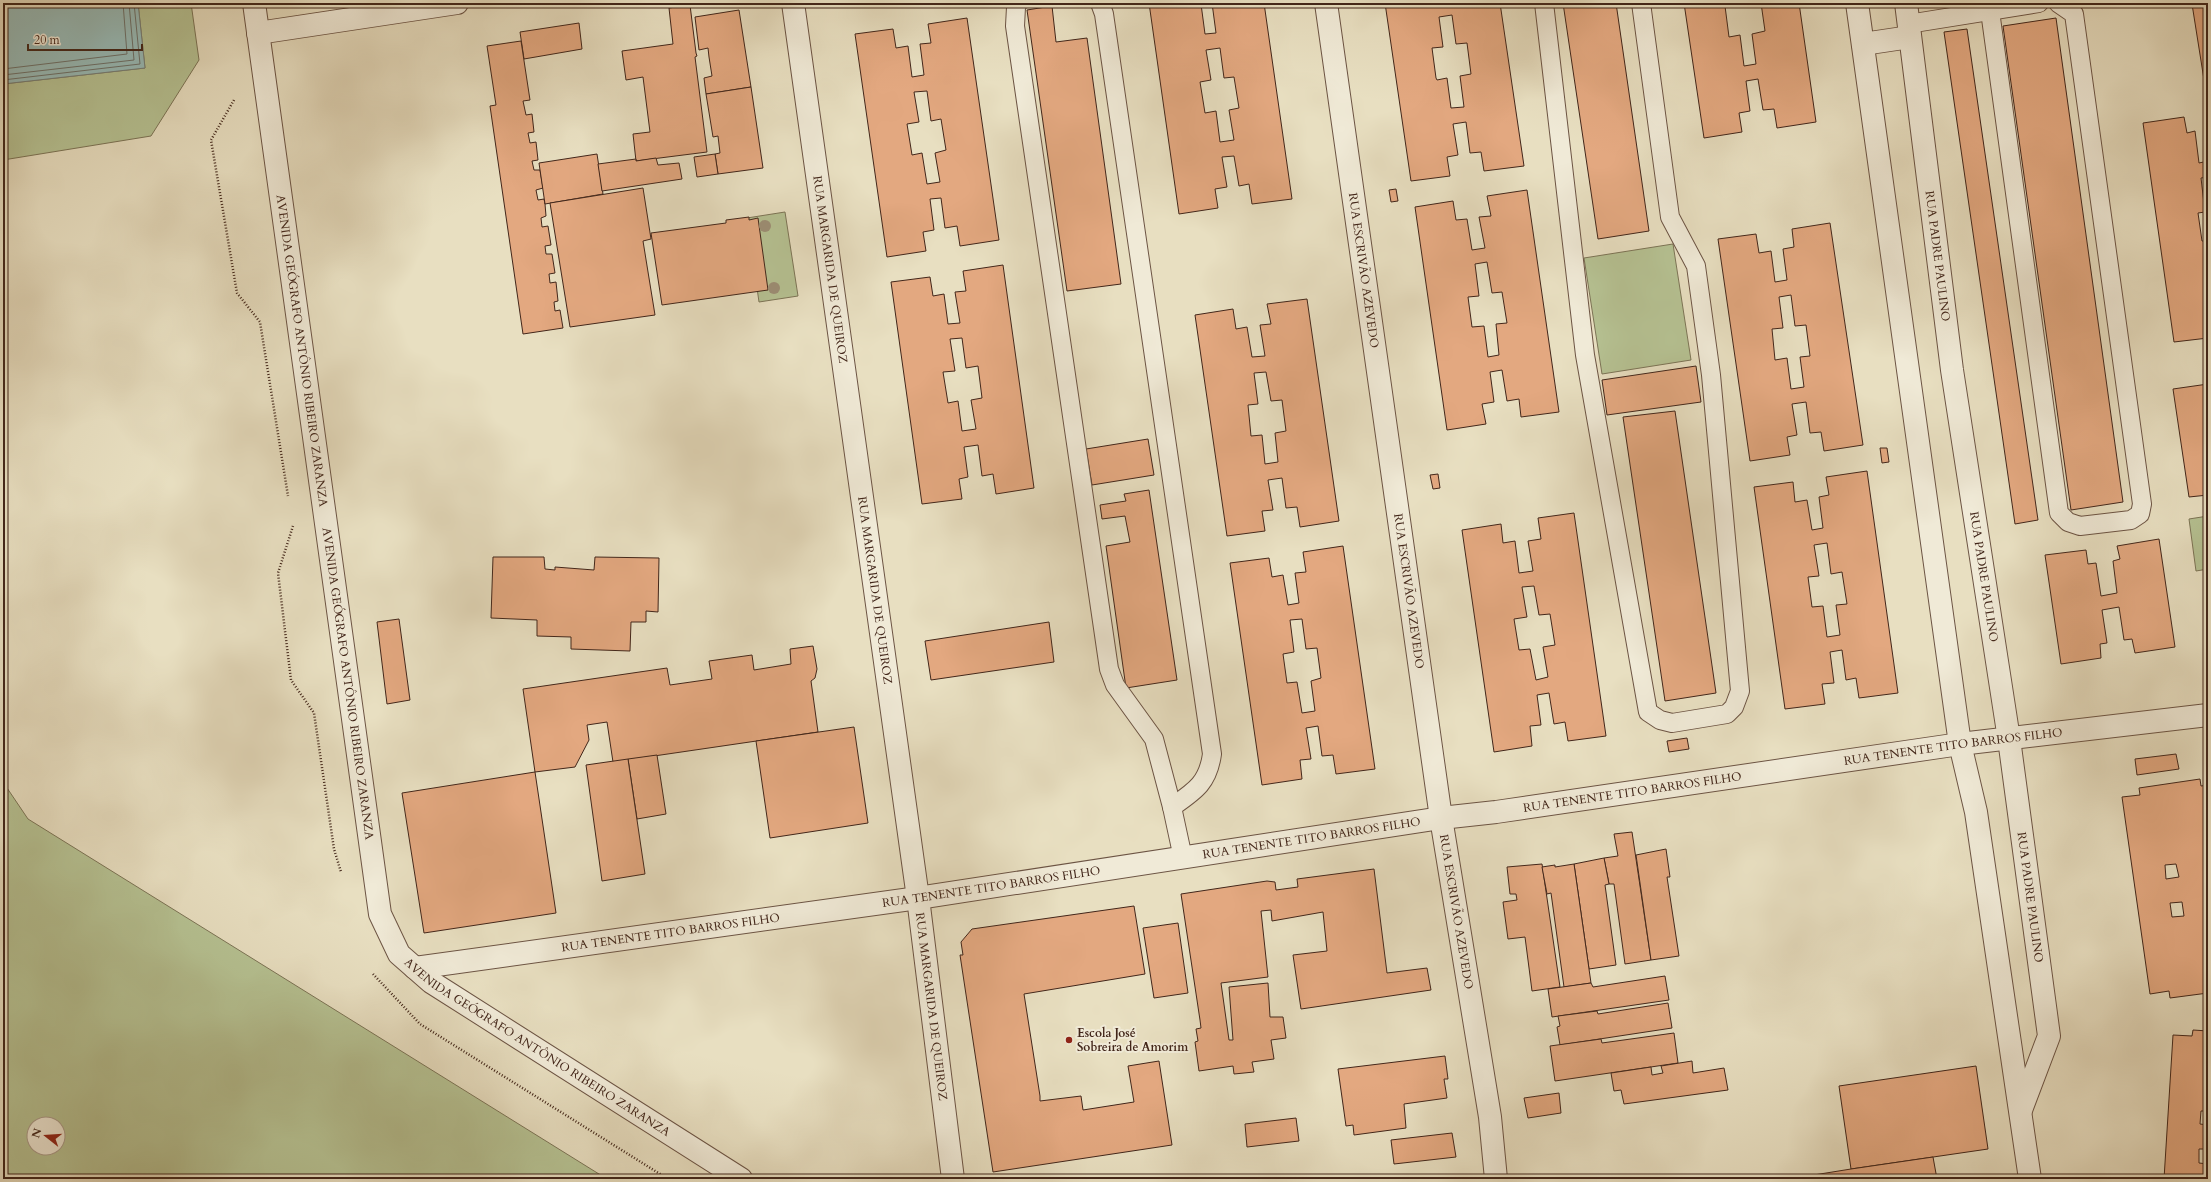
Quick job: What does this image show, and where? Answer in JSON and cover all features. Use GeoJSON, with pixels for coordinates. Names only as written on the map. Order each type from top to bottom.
{"type":"FeatureCollection","features":[{"type":"Feature","properties":{"kind":"street","name":"AVENIDA GEÓGRAFO ANTÔNIO RIBEIRO ZARANZA"},"geometry":{"type":"LineString","coordinates":[[254,3],[380,914],[399,954],[431,982],[741,1179]]}},
{"type":"Feature","properties":{"kind":"street"},"geometry":{"type":"LineString","coordinates":[[258,33],[457,3]]}},
{"type":"Feature","properties":{"kind":"street","name":"RUA MARGARIDA DE QUEIROZ"},"geometry":{"type":"LineString","coordinates":[[793,3],[918,898],[953,1179]]}},
{"type":"Feature","properties":{"kind":"street","name":"RUA ESCRIVÃO AZEVEDO"},"geometry":{"type":"LineString","coordinates":[[1326,3],[1441,818],[1488,1109],[1496,1179]]}},
{"type":"Feature","properties":{"kind":"street","name":"RUA PADRE PAULINO"},"geometry":{"type":"LineString","coordinates":[[1857,3],[1960,744],[1976,812],[2030,1179]]}},
{"type":"Feature","properties":{"kind":"street"},"geometry":{"type":"LineString","coordinates":[[1862,44],[1908,21]]}},
{"type":"Feature","properties":{"kind":"street","name":"RUA PADRE PAULINO"},"geometry":{"type":"LineString","coordinates":[[1908,21],[1952,370],[2009,739],[2049,1036],[2020,1111]]}},
{"type":"Feature","properties":{"kind":"street","name":"RUA TENENTE TITO BARROS FILHO"},"geometry":{"type":"LineString","coordinates":[[415,968],[918,898],[1441,818],[1496,812],[1960,744],[2208,715]]}},
{"type":"Feature","properties":{"kind":"lane"},"geometry":{"type":"LineString","coordinates":[[1018,3],[1014,26],[1110,669],[1115,685],[1154,739],[1172,807],[1183,858]]}},
{"type":"Feature","properties":{"kind":"lane"},"geometry":{"type":"LineString","coordinates":[[1100,3],[1105,22],[1212,754],[1210,770],[1202,782],[1172,807]]}},
{"type":"Feature","properties":{"kind":"lane"},"geometry":{"type":"LineString","coordinates":[[1544,3],[1576,296],[1587,370],[1648,712],[1660,720],[1672,722],[1727,714],[1734,707],[1740,691],[1711,375],[1696,266],[1670,217],[1641,3]]}},
{"type":"Feature","properties":{"kind":"lane"},"geometry":{"type":"LineString","coordinates":[[1908,21],[1990,11],[2039,3]]}},
{"type":"Feature","properties":{"kind":"lane"},"geometry":{"type":"LineString","coordinates":[[1990,11],[2059,513],[2068,522],[2080,526],[2131,520],[2140,514],[2142,504],[2074,14],[2058,3]]}},
{"type":"Feature","properties":{"kind":"green space"},"geometry":{"type":"Polygon","coordinates":[[[138,3],[191,3],[199,60],[151,136],[3,160],[3,84],[145,68],[138,3]]]}},
{"type":"Feature","properties":{"kind":"green space"},"geometry":{"type":"Polygon","coordinates":[[[785,212],[798,296],[759,302],[747,218],[785,212]]]}},
{"type":"Feature","properties":{"kind":"green space"},"geometry":{"type":"Polygon","coordinates":[[[1673,244],[1691,360],[1602,374],[1584,258],[1673,244]]]}},
{"type":"Feature","properties":{"kind":"green space"},"geometry":{"type":"Polygon","coordinates":[[[2208,516],[2208,569],[2196,571],[2189,519],[2208,516]]]}},
{"type":"Feature","properties":{"kind":"green space"},"geometry":{"type":"Polygon","coordinates":[[[3,782],[28,819],[607,1179],[3,1179],[3,782]]]}},
{"type":"Feature","properties":{"kind":"water"},"geometry":{"type":"Polygon","coordinates":[[[3,3],[138,3],[145,68],[3,84],[3,3]]]}},
{"type":"Feature","properties":{"kind":"building"},"geometry":{"type":"Polygon","coordinates":[[[1149,3],[1189,3],[1189,5],[1201,4],[1205,34],[1216,33],[1212,3],[1264,3],[1292,199],[1252,204],[1249,184],[1239,186],[1234,156],[1222,157],[1227,187],[1215,189],[1218,208],[1179,214],[1149,3]],[[1220,48],[1206,50],[1211,80],[1200,82],[1205,113],[1216,111],[1220,142],[1234,140],[1229,110],[1239,108],[1234,77],[1224,78],[1220,48]]]}},
{"type":"Feature","properties":{"kind":"building"},"geometry":{"type":"Polygon","coordinates":[[[1385,3],[1500,3],[1524,166],[1484,171],[1481,152],[1470,153],[1466,122],[1453,124],[1458,155],[1447,157],[1450,176],[1411,181],[1385,3]],[[1452,15],[1439,17],[1443,47],[1432,48],[1437,80],[1447,78],[1451,108],[1464,107],[1460,76],[1471,74],[1467,43],[1456,44],[1452,15]]]}},
{"type":"Feature","properties":{"kind":"building"},"geometry":{"type":"Polygon","coordinates":[[[1563,3],[1616,3],[1649,231],[1598,239],[1563,3]]]}},
{"type":"Feature","properties":{"kind":"building"},"geometry":{"type":"Polygon","coordinates":[[[1684,3],[1736,3],[1736,5],[1725,6],[1729,37],[1740,35],[1744,66],[1756,64],[1752,34],[1765,31],[1761,3],[1799,3],[1816,122],[1777,128],[1774,109],[1763,110],[1758,79],[1746,81],[1750,111],[1739,113],[1742,132],[1704,138],[1684,3]]]}},
{"type":"Feature","properties":{"kind":"building"},"geometry":{"type":"Polygon","coordinates":[[[2208,3],[2208,105],[2192,4],[2208,3]]]}},
{"type":"Feature","properties":{"kind":"building"},"geometry":{"type":"Polygon","coordinates":[[[690,5],[707,152],[636,161],[633,134],[650,132],[643,77],[626,80],[622,51],[673,44],[669,8],[690,5]]]}},
{"type":"Feature","properties":{"kind":"building"},"geometry":{"type":"Polygon","coordinates":[[[1052,6],[1056,42],[1087,38],[1121,284],[1067,291],[1027,10],[1052,6]]]}},
{"type":"Feature","properties":{"kind":"building"},"geometry":{"type":"Polygon","coordinates":[[[739,10],[751,87],[706,94],[704,78],[712,76],[708,48],[699,50],[695,17],[739,10]]]}},
{"type":"Feature","properties":{"kind":"building"},"geometry":{"type":"Polygon","coordinates":[[[967,18],[999,240],[960,246],[957,226],[945,228],[941,198],[930,199],[934,230],[923,232],[926,251],[887,257],[855,34],[893,29],[896,48],[908,46],[912,77],[924,75],[920,44],[931,43],[928,24],[967,18]],[[927,91],[914,92],[919,122],[907,124],[912,155],[922,153],[927,184],[940,182],[935,153],[946,150],[941,119],[931,121],[927,91]]]}},
{"type":"Feature","properties":{"kind":"building"},"geometry":{"type":"Polygon","coordinates":[[[2056,18],[2123,502],[2071,510],[2003,26],[2056,18]]]}},
{"type":"Feature","properties":{"kind":"building"},"geometry":{"type":"Polygon","coordinates":[[[579,23],[582,49],[524,59],[520,32],[579,23]]]}},
{"type":"Feature","properties":{"kind":"building"},"geometry":{"type":"Polygon","coordinates":[[[1967,29],[2038,520],[2015,524],[1944,32],[1967,29]]]}},
{"type":"Feature","properties":{"kind":"building"},"geometry":{"type":"Polygon","coordinates":[[[521,41],[530,100],[523,101],[526,115],[532,114],[534,132],[528,133],[530,143],[536,142],[538,160],[532,161],[534,170],[540,170],[543,188],[536,190],[538,200],[544,199],[545,204],[546,216],[541,218],[542,227],[548,226],[551,245],[545,246],[546,254],[552,254],[555,273],[549,274],[550,283],[556,282],[558,301],[554,302],[555,311],[560,310],[563,328],[523,334],[490,106],[496,105],[487,46],[521,41]]]}},
{"type":"Feature","properties":{"kind":"building"},"geometry":{"type":"Polygon","coordinates":[[[751,87],[763,168],[718,174],[715,154],[720,153],[718,136],[713,137],[706,94],[751,87]]]}},
{"type":"Feature","properties":{"kind":"building"},"geometry":{"type":"Polygon","coordinates":[[[2184,117],[2187,133],[2195,131],[2199,163],[2208,161],[2208,177],[2201,178],[2205,212],[2198,213],[2202,241],[2208,241],[2208,338],[2174,342],[2143,123],[2184,117]]]}},
{"type":"Feature","properties":{"kind":"building"},"geometry":{"type":"Polygon","coordinates":[[[597,154],[603,194],[545,204],[539,163],[597,154]]]}},
{"type":"Feature","properties":{"kind":"building"},"geometry":{"type":"Polygon","coordinates":[[[715,154],[718,174],[697,177],[694,157],[715,154]]]}},
{"type":"Feature","properties":{"kind":"building"},"geometry":{"type":"Polygon","coordinates":[[[656,158],[658,165],[679,163],[682,179],[602,191],[598,164],[656,158]]]}},
{"type":"Feature","properties":{"kind":"building"},"geometry":{"type":"Polygon","coordinates":[[[643,188],[651,239],[643,241],[655,315],[570,327],[550,203],[643,188]]]}},
{"type":"Feature","properties":{"kind":"building"},"geometry":{"type":"Polygon","coordinates":[[[1396,189],[1398,201],[1391,202],[1389,190],[1396,189]]]}},
{"type":"Feature","properties":{"kind":"building"},"geometry":{"type":"Polygon","coordinates":[[[1527,190],[1559,412],[1521,417],[1519,399],[1507,401],[1502,370],[1490,372],[1494,402],[1482,404],[1486,424],[1447,430],[1415,207],[1453,201],[1456,220],[1467,219],[1472,250],[1485,248],[1479,217],[1491,216],[1487,196],[1527,190]],[[1487,262],[1475,264],[1479,296],[1468,297],[1472,327],[1484,326],[1488,357],[1499,355],[1496,324],[1507,323],[1502,292],[1492,293],[1487,262]]]}},
{"type":"Feature","properties":{"kind":"building"},"geometry":{"type":"Polygon","coordinates":[[[749,217],[749,220],[758,218],[768,290],[662,305],[651,233],[726,223],[726,220],[749,217]]]}},
{"type":"Feature","properties":{"kind":"building"},"geometry":{"type":"Polygon","coordinates":[[[1830,223],[1863,445],[1824,451],[1821,432],[1810,433],[1806,402],[1792,404],[1797,435],[1787,437],[1790,455],[1750,461],[1718,239],[1756,234],[1759,253],[1771,251],[1775,282],[1787,280],[1783,249],[1794,247],[1792,229],[1830,223]],[[1791,295],[1779,297],[1783,328],[1772,329],[1775,360],[1787,358],[1791,389],[1804,387],[1800,357],[1810,356],[1806,325],[1795,326],[1791,295]]]}},
{"type":"Feature","properties":{"kind":"building"},"geometry":{"type":"Polygon","coordinates":[[[1003,265],[1034,488],[996,494],[993,474],[982,476],[978,445],[964,447],[968,477],[959,479],[962,499],[922,504],[891,282],[930,277],[933,296],[944,294],[948,324],[960,323],[955,292],[966,291],[963,271],[1003,265]],[[962,338],[950,339],[955,371],[943,372],[948,403],[958,401],[962,431],[976,429],[971,400],[982,398],[978,366],[966,368],[962,338]]]}},
{"type":"Feature","properties":{"kind":"building"},"geometry":{"type":"Polygon","coordinates":[[[1307,299],[1339,521],[1300,527],[1297,507],[1286,508],[1282,478],[1268,480],[1273,510],[1262,511],[1265,531],[1227,536],[1195,315],[1233,309],[1236,329],[1247,327],[1252,357],[1265,356],[1260,325],[1271,324],[1267,304],[1307,299]],[[1266,372],[1254,373],[1258,404],[1248,405],[1251,436],[1262,435],[1265,464],[1278,462],[1275,433],[1286,431],[1282,400],[1271,401],[1266,372]]]}},
{"type":"Feature","properties":{"kind":"building"},"geometry":{"type":"Polygon","coordinates":[[[1696,366],[1701,402],[1607,415],[1602,380],[1696,366]]]}},
{"type":"Feature","properties":{"kind":"building"},"geometry":{"type":"Polygon","coordinates":[[[2208,384],[2208,495],[2189,497],[2173,389],[2208,384]]]}},
{"type":"Feature","properties":{"kind":"building"},"geometry":{"type":"Polygon","coordinates":[[[1675,411],[1716,693],[1665,701],[1623,417],[1675,411]]]}},
{"type":"Feature","properties":{"kind":"building"},"geometry":{"type":"Polygon","coordinates":[[[1148,439],[1154,475],[1092,485],[1086,449],[1148,439]]]}},
{"type":"Feature","properties":{"kind":"building"},"geometry":{"type":"Polygon","coordinates":[[[1880,448],[1887,448],[1889,462],[1882,463],[1880,448]]]}},
{"type":"Feature","properties":{"kind":"building"},"geometry":{"type":"Polygon","coordinates":[[[1867,471],[1898,693],[1859,698],[1856,678],[1846,680],[1842,650],[1830,652],[1834,683],[1822,684],[1825,704],[1785,709],[1754,487],[1793,482],[1795,502],[1807,500],[1812,530],[1823,528],[1819,497],[1829,495],[1826,477],[1867,471]],[[1827,543],[1814,545],[1819,576],[1808,577],[1812,607],[1823,606],[1827,637],[1840,635],[1836,605],[1847,604],[1842,572],[1831,574],[1827,543]]]}},
{"type":"Feature","properties":{"kind":"building"},"geometry":{"type":"Polygon","coordinates":[[[1438,474],[1440,488],[1433,489],[1430,475],[1438,474]]]}},
{"type":"Feature","properties":{"kind":"building"},"geometry":{"type":"Polygon","coordinates":[[[1149,490],[1177,680],[1126,688],[1106,546],[1130,542],[1125,516],[1102,519],[1100,505],[1126,501],[1124,494],[1149,490]]]}},
{"type":"Feature","properties":{"kind":"building"},"geometry":{"type":"Polygon","coordinates":[[[1574,513],[1606,736],[1568,741],[1565,722],[1554,724],[1549,693],[1537,695],[1541,725],[1530,726],[1532,746],[1494,752],[1462,530],[1501,524],[1503,543],[1515,541],[1519,573],[1533,571],[1528,541],[1541,539],[1538,518],[1574,513]],[[1534,586],[1522,587],[1527,617],[1514,619],[1519,650],[1530,649],[1536,680],[1548,677],[1543,647],[1555,645],[1550,614],[1539,615],[1534,586]]]}},
{"type":"Feature","properties":{"kind":"building"},"geometry":{"type":"Polygon","coordinates":[[[2159,539],[2175,647],[2135,653],[2132,639],[2124,640],[2119,607],[2102,610],[2107,643],[2100,644],[2101,658],[2061,664],[2045,555],[2086,550],[2088,564],[2096,563],[2101,596],[2117,593],[2113,561],[2120,559],[2117,546],[2159,539]]]}},
{"type":"Feature","properties":{"kind":"building"},"geometry":{"type":"Polygon","coordinates":[[[1343,546],[1375,769],[1336,774],[1333,755],[1322,756],[1318,726],[1306,728],[1311,759],[1300,760],[1302,779],[1262,785],[1230,563],[1269,558],[1272,577],[1283,575],[1288,605],[1299,603],[1295,573],[1306,572],[1303,552],[1343,546]],[[1302,619],[1290,620],[1294,652],[1283,654],[1287,683],[1297,682],[1302,713],[1315,711],[1311,681],[1321,678],[1317,648],[1306,649],[1302,619]]]}},
{"type":"Feature","properties":{"kind":"building"},"geometry":{"type":"Polygon","coordinates":[[[493,557],[544,557],[545,569],[555,570],[555,567],[594,570],[595,557],[659,558],[658,612],[646,611],[646,622],[631,622],[630,651],[571,649],[571,637],[537,636],[537,620],[491,618],[493,557]]]}},
{"type":"Feature","properties":{"kind":"building"},"geometry":{"type":"Polygon","coordinates":[[[399,619],[410,700],[387,704],[377,622],[399,619]]]}},
{"type":"Feature","properties":{"kind":"building"},"geometry":{"type":"Polygon","coordinates":[[[1049,622],[1054,662],[931,680],[925,641],[1049,622]]]}},
{"type":"Feature","properties":{"kind":"building"},"geometry":{"type":"Polygon","coordinates":[[[813,646],[817,669],[815,678],[811,681],[818,732],[613,762],[607,722],[587,725],[589,740],[575,767],[535,772],[523,689],[667,668],[670,685],[712,679],[709,661],[752,655],[754,670],[791,664],[790,649],[813,646]]]}},
{"type":"Feature","properties":{"kind":"building"},"geometry":{"type":"Polygon","coordinates":[[[854,727],[868,823],[770,838],[756,741],[854,727]]]}},
{"type":"Feature","properties":{"kind":"building"},"geometry":{"type":"Polygon","coordinates":[[[1687,738],[1689,749],[1669,752],[1667,741],[1687,738]]]}},
{"type":"Feature","properties":{"kind":"building"},"geometry":{"type":"Polygon","coordinates":[[[2176,754],[2179,769],[2137,775],[2135,759],[2176,754]]]}},
{"type":"Feature","properties":{"kind":"building"},"geometry":{"type":"Polygon","coordinates":[[[657,755],[666,814],[637,819],[628,759],[657,755]]]}},
{"type":"Feature","properties":{"kind":"building"},"geometry":{"type":"Polygon","coordinates":[[[628,759],[645,874],[602,881],[586,765],[628,759]]]}},
{"type":"Feature","properties":{"kind":"building"},"geometry":{"type":"Polygon","coordinates":[[[535,772],[556,913],[424,933],[402,793],[535,772]]]}},
{"type":"Feature","properties":{"kind":"building"},"geometry":{"type":"Polygon","coordinates":[[[2200,779],[2201,786],[2208,785],[2208,993],[2170,998],[2169,991],[2150,994],[2122,797],[2140,795],[2139,788],[2200,779]],[[2176,864],[2165,865],[2166,879],[2179,877],[2176,864]],[[2182,902],[2170,903],[2172,917],[2184,916],[2182,902]]]}},
{"type":"Feature","properties":{"kind":"building"},"geometry":{"type":"Polygon","coordinates":[[[1632,832],[1651,960],[1625,964],[1614,884],[1609,884],[1604,858],[1618,856],[1614,834],[1632,832]]]}},
{"type":"Feature","properties":{"kind":"building"},"geometry":{"type":"Polygon","coordinates":[[[1666,849],[1670,877],[1667,877],[1679,956],[1651,960],[1636,855],[1666,849]]]}},
{"type":"Feature","properties":{"kind":"building"},"geometry":{"type":"Polygon","coordinates":[[[1604,858],[1609,884],[1605,885],[1616,965],[1589,969],[1574,864],[1604,858]]]}},
{"type":"Feature","properties":{"kind":"building"},"geometry":{"type":"Polygon","coordinates":[[[1542,864],[1560,987],[1532,991],[1525,937],[1508,939],[1503,902],[1517,900],[1516,894],[1510,894],[1507,867],[1542,864]]]}},
{"type":"Feature","properties":{"kind":"building"},"geometry":{"type":"Polygon","coordinates":[[[1574,864],[1591,983],[1564,987],[1551,893],[1547,894],[1542,867],[1555,865],[1555,867],[1574,864]]]}},
{"type":"Feature","properties":{"kind":"building"},"geometry":{"type":"Polygon","coordinates":[[[1374,869],[1387,973],[1427,968],[1431,990],[1301,1009],[1293,955],[1327,951],[1323,912],[1272,921],[1271,910],[1261,911],[1268,977],[1221,983],[1229,1040],[1233,1040],[1229,987],[1268,983],[1270,1017],[1283,1017],[1286,1038],[1271,1040],[1274,1059],[1252,1062],[1254,1072],[1234,1074],[1233,1066],[1199,1071],[1195,1042],[1198,1041],[1196,1029],[1201,1028],[1181,894],[1267,881],[1275,882],[1276,890],[1298,887],[1297,879],[1374,869]]]}},
{"type":"Feature","properties":{"kind":"building","name":"Escola José Sobreira de Amorim"},"geometry":{"type":"Polygon","coordinates":[[[1134,906],[1145,974],[1024,994],[1040,1101],[1081,1096],[1083,1110],[1134,1102],[1128,1066],[1159,1061],[1172,1145],[993,1172],[960,955],[963,955],[961,942],[972,929],[1134,906]]]}},
{"type":"Feature","properties":{"kind":"building"},"geometry":{"type":"Polygon","coordinates":[[[1178,923],[1188,993],[1154,998],[1143,928],[1178,923]]]}},
{"type":"Feature","properties":{"kind":"building"},"geometry":{"type":"Polygon","coordinates":[[[1665,976],[1669,1000],[1552,1017],[1548,989],[1591,983],[1593,987],[1665,976]]]}},
{"type":"Feature","properties":{"kind":"building"},"geometry":{"type":"Polygon","coordinates":[[[1668,1003],[1672,1028],[1560,1045],[1557,1027],[1560,1026],[1558,1016],[1597,1011],[1598,1014],[1668,1003]]]}},
{"type":"Feature","properties":{"kind":"building"},"geometry":{"type":"Polygon","coordinates":[[[2193,1030],[2208,1031],[2208,1111],[2201,1111],[2200,1124],[2208,1125],[2208,1149],[2199,1149],[2199,1163],[2208,1164],[2208,1179],[2164,1179],[2173,1035],[2192,1036],[2193,1030]]]}},
{"type":"Feature","properties":{"kind":"building"},"geometry":{"type":"Polygon","coordinates":[[[1674,1033],[1678,1063],[1555,1081],[1550,1046],[1601,1039],[1602,1043],[1674,1033]]]}},
{"type":"Feature","properties":{"kind":"building"},"geometry":{"type":"Polygon","coordinates":[[[1445,1056],[1448,1079],[1444,1079],[1447,1098],[1404,1104],[1406,1128],[1354,1135],[1353,1125],[1346,1126],[1338,1069],[1445,1056]]]}},
{"type":"Feature","properties":{"kind":"building"},"geometry":{"type":"Polygon","coordinates":[[[1692,1061],[1693,1073],[1724,1068],[1728,1090],[1624,1104],[1621,1090],[1614,1091],[1611,1073],[1651,1067],[1652,1075],[1663,1073],[1661,1066],[1692,1061]]]}},
{"type":"Feature","properties":{"kind":"building"},"geometry":{"type":"Polygon","coordinates":[[[1976,1066],[1988,1149],[1851,1169],[1839,1086],[1976,1066]]]}},
{"type":"Feature","properties":{"kind":"building"},"geometry":{"type":"Polygon","coordinates":[[[1559,1093],[1561,1113],[1528,1118],[1524,1098],[1559,1093]]]}},
{"type":"Feature","properties":{"kind":"building"},"geometry":{"type":"Polygon","coordinates":[[[1296,1118],[1299,1141],[1247,1147],[1245,1124],[1296,1118]]]}},
{"type":"Feature","properties":{"kind":"building"},"geometry":{"type":"Polygon","coordinates":[[[1452,1133],[1456,1157],[1394,1164],[1391,1140],[1452,1133]]]}},
{"type":"Feature","properties":{"kind":"building"},"geometry":{"type":"Polygon","coordinates":[[[1933,1157],[1937,1179],[1789,1179],[1851,1169],[1933,1157]]]}},
{"type":"Feature","properties":{"kind":"place","name":"Escola José Sobreira de Amorim"},"geometry":{"type":"Point","coordinates":[1069,1040]}}]}
